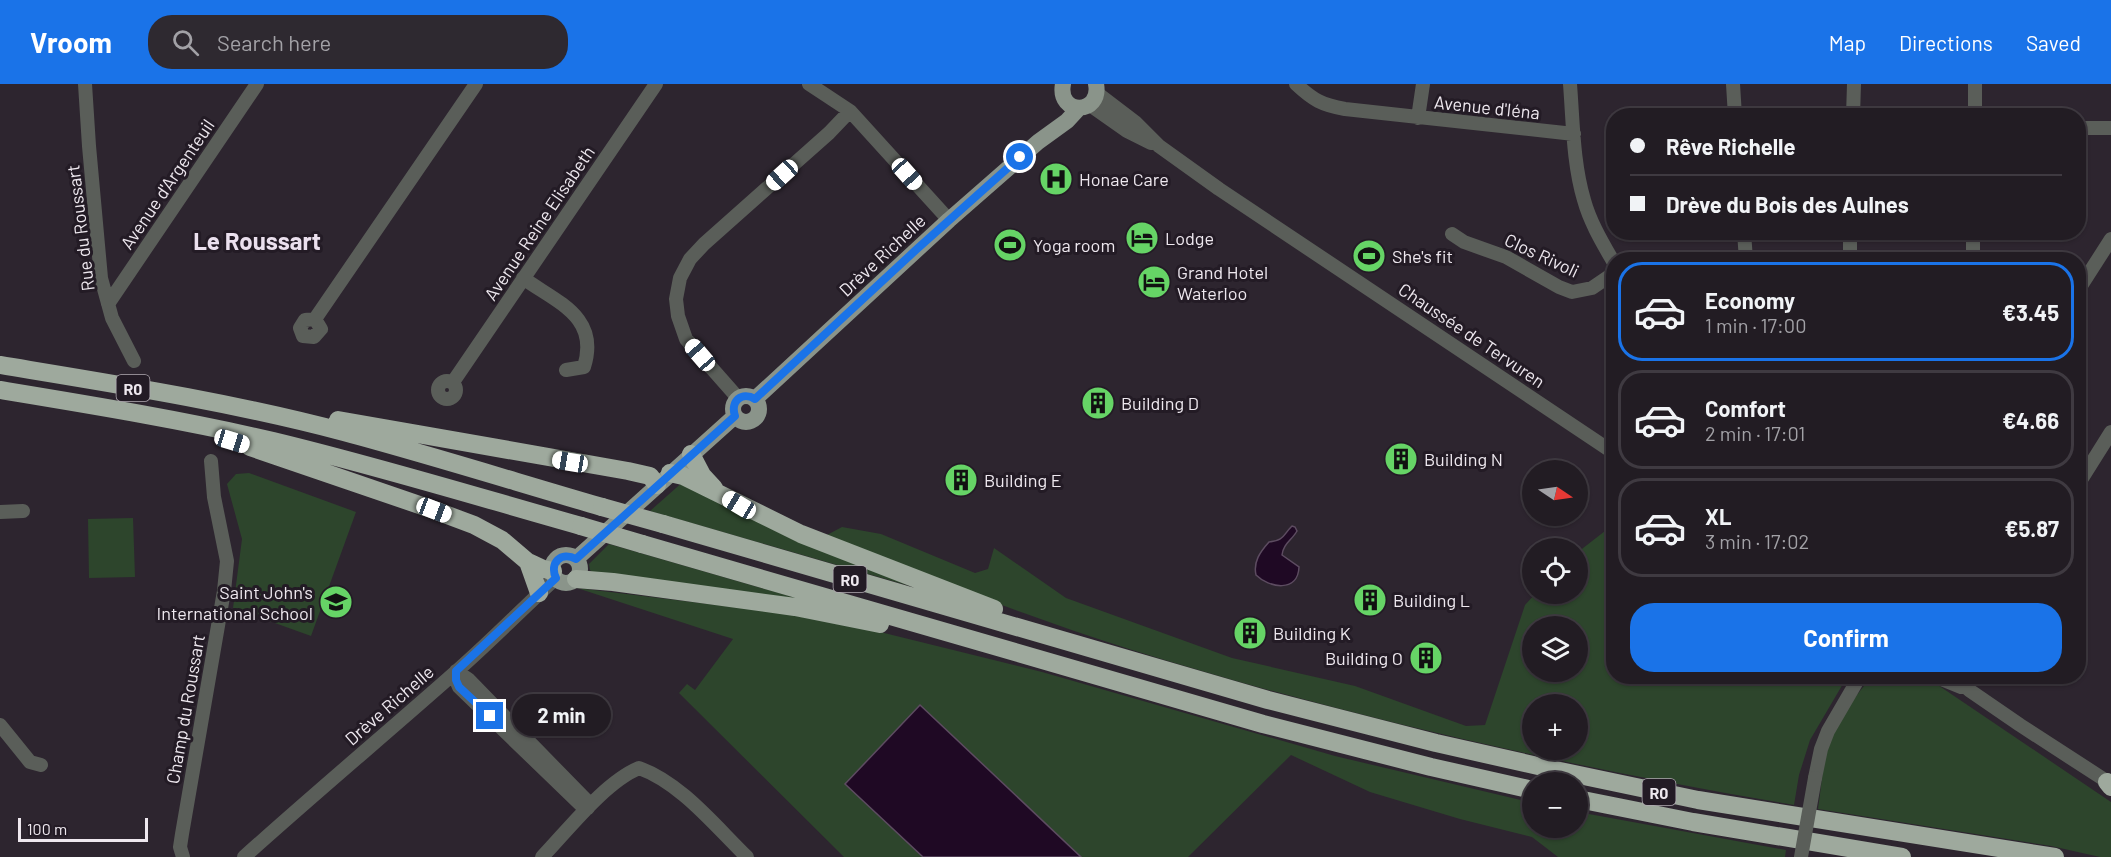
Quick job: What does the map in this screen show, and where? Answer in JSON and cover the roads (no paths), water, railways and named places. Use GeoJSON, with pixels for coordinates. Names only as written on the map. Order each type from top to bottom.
{"type":"FeatureCollection","features":[{"type":"Feature","properties":{"kind":"highway","name":"R0"},"geometry":{"type":"LineString","coordinates":[[0,365],[105,382],[343,432],[1289,706],[1436,743],[1560,771],[1732,805],[2055,857]]}},
{"type":"Feature","properties":{"kind":"highway","name":"R0"},"geometry":{"type":"LineString","coordinates":[[0,390],[205,426],[338,457],[1263,724],[1522,788]]}},
{"type":"Feature","properties":{"kind":"highway"},"geometry":{"type":"LineString","coordinates":[[266,414],[279,409],[628,471],[650,477],[664,479],[683,476],[801,534],[1022,620],[1037,633]]}},
{"type":"Feature","properties":{"kind":"highway"},"geometry":{"type":"LineString","coordinates":[[205,426],[232,441],[474,525],[502,540],[528,562],[554,574]]}},
{"type":"Feature","properties":{"kind":"highway"},"geometry":{"type":"LineString","coordinates":[[690,454],[702,475],[720,493]]}},
{"type":"Feature","properties":{"kind":"highway"},"geometry":{"type":"LineString","coordinates":[[528,562],[539,593]]}},
{"type":"Feature","properties":{"kind":"highway"},"geometry":{"type":"LineString","coordinates":[[576,579],[795,607],[911,631],[939,630]]}},
{"type":"Feature","properties":{"kind":"highway","name":"R0"},"geometry":{"type":"LineString","coordinates":[[1588,801],[1705,824],[1902,857]]}},
{"type":"Feature","properties":{"kind":"main road","name":"Drève Richelle"},"geometry":{"type":"LineString","coordinates":[[755,399],[949,220],[1038,142],[1058,112],[1076,94]]}},
{"type":"Feature","properties":{"kind":"main road"},"geometry":{"type":"LineString","coordinates":[[743,395],[755,399],[760,408],[756,417],[748,422],[735,416],[734,404],[738,398],[743,395]]}},
{"type":"Feature","properties":{"kind":"main road"},"geometry":{"type":"LineString","coordinates":[[576,559],[690,454],[735,416]]}},
{"type":"Feature","properties":{"kind":"main road"},"geometry":{"type":"LineString","coordinates":[[570,556],[576,559],[580,569],[576,579],[566,583],[554,574],[554,564],[558,559],[570,556]]}},
{"type":"Feature","properties":{"kind":"street","name":"Rue du Roussart"},"geometry":{"type":"LineString","coordinates":[[85,84],[88,146],[101,278],[112,318],[134,361]]}},
{"type":"Feature","properties":{"kind":"street","name":"Avenue d'Argenteuil"},"geometry":{"type":"LineString","coordinates":[[108,304],[257,84]]}},
{"type":"Feature","properties":{"kind":"street"},"geometry":{"type":"LineString","coordinates":[[315,319],[476,84]]}},
{"type":"Feature","properties":{"kind":"street","name":"Avenue Reine Elisabeth"},"geometry":{"type":"LineString","coordinates":[[453,382],[656,84]]}},
{"type":"Feature","properties":{"kind":"street"},"geometry":{"type":"LineString","coordinates":[[809,84],[850,111],[949,220]]}},
{"type":"Feature","properties":{"kind":"street","name":"Avenue d'Iéna"},"geometry":{"type":"LineString","coordinates":[[1296,84],[1312,99],[1327,105],[1418,118],[1574,134]]}},
{"type":"Feature","properties":{"kind":"street"},"geometry":{"type":"LineString","coordinates":[[1418,118],[1423,84]]}},
{"type":"Feature","properties":{"kind":"street"},"geometry":{"type":"LineString","coordinates":[[1570,84],[1578,177],[1596,232],[1608,252]]}},
{"type":"Feature","properties":{"kind":"street"},"geometry":{"type":"LineString","coordinates":[[1733,84],[1735,108]]}},
{"type":"Feature","properties":{"kind":"street"},"geometry":{"type":"LineString","coordinates":[[1853,108],[1854,84]]}},
{"type":"Feature","properties":{"kind":"street"},"geometry":{"type":"LineString","coordinates":[[1975,84],[1975,108]]}},
{"type":"Feature","properties":{"kind":"street","name":"Chaussée de Tervuren"},"geometry":{"type":"LineString","coordinates":[[1076,94],[1127,131],[1159,146],[1606,448]]}},
{"type":"Feature","properties":{"kind":"street"},"geometry":{"type":"LineString","coordinates":[[738,398],[686,339],[676,308],[680,278],[690,259],[704,244],[850,111]]}},
{"type":"Feature","properties":{"kind":"street"},"geometry":{"type":"LineString","coordinates":[[2086,128],[2111,128]]}},
{"type":"Feature","properties":{"kind":"street","name":"Clos Rivoli"},"geometry":{"type":"LineString","coordinates":[[1452,234],[1464,242],[1506,257],[1572,292],[1592,288],[1606,278]]}},
{"type":"Feature","properties":{"kind":"street"},"geometry":{"type":"LineString","coordinates":[[2086,278],[2111,239]]}},
{"type":"Feature","properties":{"kind":"street"},"geometry":{"type":"LineString","coordinates":[[523,278],[573,312],[582,324],[586,338],[584,367],[566,370]]}},
{"type":"Feature","properties":{"kind":"street"},"geometry":{"type":"LineString","coordinates":[[2086,472],[2111,432]]}},
{"type":"Feature","properties":{"kind":"street","name":"Champ du Roussart"},"geometry":{"type":"LineString","coordinates":[[183,857],[180,847],[224,591],[227,561],[214,497],[211,461]]}},
{"type":"Feature","properties":{"kind":"street"},"geometry":{"type":"LineString","coordinates":[[0,512],[23,511]]}},
{"type":"Feature","properties":{"kind":"street","name":"Drève Richelle"},"geometry":{"type":"LineString","coordinates":[[244,857],[512,621],[554,574]]}},
{"type":"Feature","properties":{"kind":"street"},"geometry":{"type":"LineString","coordinates":[[456,671],[468,679],[586,800],[588,808]]}},
{"type":"Feature","properties":{"kind":"street"},"geometry":{"type":"LineString","coordinates":[[1801,857],[1821,749],[1828,731],[1855,684]]}},
{"type":"Feature","properties":{"kind":"street"},"geometry":{"type":"LineString","coordinates":[[1953,684],[1968,690],[2110,782]]}},
{"type":"Feature","properties":{"kind":"street"},"geometry":{"type":"LineString","coordinates":[[1962,684],[1968,690]]}},
{"type":"Feature","properties":{"kind":"street"},"geometry":{"type":"LineString","coordinates":[[0,725],[30,762],[41,765]]}},
{"type":"Feature","properties":{"kind":"street"},"geometry":{"type":"LineString","coordinates":[[542,857],[588,808],[625,774],[639,768],[654,773],[673,785],[747,857]]}},
{"type":"Feature","properties":{"kind":"place","name":"Honae Care"},"geometry":{"type":"Point","coordinates":[1056,179]}},
{"type":"Feature","properties":{"kind":"place","name":"Lodge"},"geometry":{"type":"Point","coordinates":[1142,238]}},
{"type":"Feature","properties":{"kind":"place","name":"Yoga room"},"geometry":{"type":"Point","coordinates":[1010,245]}},
{"type":"Feature","properties":{"kind":"place","name":"She's fit"},"geometry":{"type":"Point","coordinates":[1369,256]}},
{"type":"Feature","properties":{"kind":"place","name":"Grand Hotel Waterloo"},"geometry":{"type":"Point","coordinates":[1154,282]}},
{"type":"Feature","properties":{"kind":"place","name":"Building D"},"geometry":{"type":"Point","coordinates":[1098,403]}},
{"type":"Feature","properties":{"kind":"place","name":"Building N"},"geometry":{"type":"Point","coordinates":[1401,459]}},
{"type":"Feature","properties":{"kind":"place","name":"Building E"},"geometry":{"type":"Point","coordinates":[961,480]}},
{"type":"Feature","properties":{"kind":"place","name":"Building L"},"geometry":{"type":"Point","coordinates":[1370,600]}},
{"type":"Feature","properties":{"kind":"place","name":"Saint John's International School"},"geometry":{"type":"Point","coordinates":[336,602]}},
{"type":"Feature","properties":{"kind":"place","name":"Building K"},"geometry":{"type":"Point","coordinates":[1250,633]}},
{"type":"Feature","properties":{"kind":"place","name":"Building O"},"geometry":{"type":"Point","coordinates":[1426,658]}},
{"type":"Feature","properties":{"kind":"district","name":"Le Roussart"},"geometry":{"type":"Point","coordinates":[257,240]}}]}
